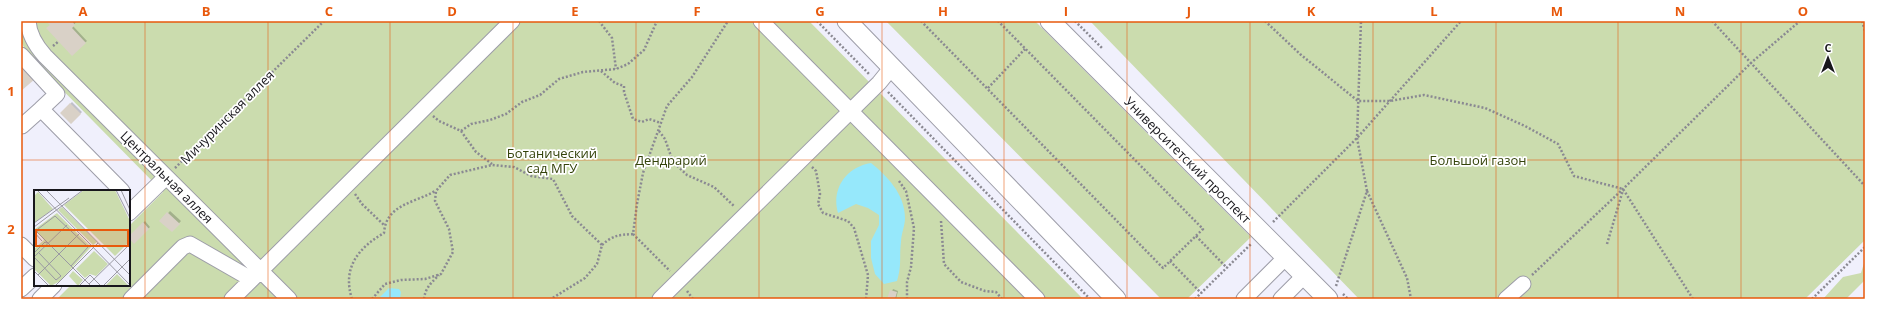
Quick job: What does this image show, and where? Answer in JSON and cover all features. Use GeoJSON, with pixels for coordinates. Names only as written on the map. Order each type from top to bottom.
{"type":"FeatureCollection","features":[{"type":"Feature","properties":{"kind":"main road"},"geometry":{"type":"LineString","coordinates":[[847,21],[1116,299]]}},
{"type":"Feature","properties":{"kind":"main road","name":"Университетский проспект"},"geometry":{"type":"LineString","coordinates":[[1050,21],[1285,258],[1304,276],[1332,293]]}},
{"type":"Feature","properties":{"kind":"street","name":"Центральная аллея"},"geometry":{"type":"LineString","coordinates":[[28,21],[28,29],[36,46],[45,56],[166,177],[256,275],[289,299]]}},
{"type":"Feature","properties":{"kind":"street"},"geometry":{"type":"LineString","coordinates":[[232,299],[512,21]]}},
{"type":"Feature","properties":{"kind":"street"},"geometry":{"type":"LineString","coordinates":[[761,21],[1037,299]]}},
{"type":"Feature","properties":{"kind":"street"},"geometry":{"type":"LineString","coordinates":[[21,55],[57,94],[22,126],[21,125]]}},
{"type":"Feature","properties":{"kind":"street"},"geometry":{"type":"LineString","coordinates":[[660,299],[879,83],[892,67]]}},
{"type":"Feature","properties":{"kind":"street"},"geometry":{"type":"LineString","coordinates":[[41,109],[121,190]]}},
{"type":"Feature","properties":{"kind":"street"},"geometry":{"type":"LineString","coordinates":[[130,209],[166,177]]}},
{"type":"Feature","properties":{"kind":"street"},"geometry":{"type":"LineString","coordinates":[[131,299],[183,247],[190,244],[256,275]]}},
{"type":"Feature","properties":{"kind":"street"},"geometry":{"type":"LineString","coordinates":[[21,245],[34,258]]}},
{"type":"Feature","properties":{"kind":"street"},"geometry":{"type":"LineString","coordinates":[[1244,299],[1285,258]]}},
{"type":"Feature","properties":{"kind":"street"},"geometry":{"type":"LineString","coordinates":[[1281,299],[1304,276]]}},
{"type":"Feature","properties":{"kind":"street"},"geometry":{"type":"LineString","coordinates":[[21,289],[34,277]]}},
{"type":"Feature","properties":{"kind":"street"},"geometry":{"type":"LineString","coordinates":[[1506,299],[1522,284]]}},
{"type":"Feature","properties":{"kind":"street"},"geometry":{"type":"LineString","coordinates":[[40,299],[53,286]]}},
{"type":"Feature","properties":{"kind":"path","name":"Мичуринская аллея"},"geometry":{"type":"LineString","coordinates":[[166,177],[324,21]]}},
{"type":"Feature","properties":{"kind":"path"},"geometry":{"type":"LineString","coordinates":[[599,21],[612,38],[616,69]]}},
{"type":"Feature","properties":{"kind":"path"},"geometry":{"type":"LineString","coordinates":[[461,131],[471,124],[490,120],[506,114],[522,102],[540,95],[559,79],[583,72],[616,69],[628,64],[644,50],[657,21]]}},
{"type":"Feature","properties":{"kind":"path"},"geometry":{"type":"LineString","coordinates":[[633,234],[643,173],[667,106],[692,77],[728,21]]}},
{"type":"Feature","properties":{"kind":"path"},"geometry":{"type":"LineString","coordinates":[[817,21],[1090,299]]}},
{"type":"Feature","properties":{"kind":"path"},"geometry":{"type":"LineString","coordinates":[[921,21],[1163,268],[1203,229],[998,21]]}},
{"type":"Feature","properties":{"kind":"path"},"geometry":{"type":"LineString","coordinates":[[1265,21],[1300,54],[1358,101],[1390,101],[1424,95],[1485,108],[1525,126],[1558,144],[1574,176],[1623,190],[1693,299]]}},
{"type":"Feature","properties":{"kind":"path"},"geometry":{"type":"LineString","coordinates":[[1361,21],[1357,138],[1366,191],[1407,278],[1410,299]]}},
{"type":"Feature","properties":{"kind":"path"},"geometry":{"type":"LineString","coordinates":[[1195,299],[1357,138],[1461,21]]}},
{"type":"Feature","properties":{"kind":"path"},"geometry":{"type":"LineString","coordinates":[[1712,21],[1752,62],[1865,186]]}},
{"type":"Feature","properties":{"kind":"path"},"geometry":{"type":"LineString","coordinates":[[1522,284],[1623,190],[1752,62],[1800,21]]}},
{"type":"Feature","properties":{"kind":"path"},"geometry":{"type":"LineString","coordinates":[[1862,21],[1865,31]]}},
{"type":"Feature","properties":{"kind":"path"},"geometry":{"type":"LineString","coordinates":[[988,88],[1025,49]]}},
{"type":"Feature","properties":{"kind":"path"},"geometry":{"type":"LineString","coordinates":[[601,71],[615,83],[624,86],[624,92],[633,119],[642,122],[649,119],[661,123]]}},
{"type":"Feature","properties":{"kind":"path"},"geometry":{"type":"LineString","coordinates":[[424,108],[439,121],[461,131],[476,152],[492,165]]}},
{"type":"Feature","properties":{"kind":"path"},"geometry":{"type":"LineString","coordinates":[[659,131],[665,140],[673,162],[687,175],[714,188],[745,216]]}},
{"type":"Feature","properties":{"kind":"path"},"geometry":{"type":"LineString","coordinates":[[804,157],[816,171],[820,194],[818,204],[823,213],[848,220],[854,228],[868,275],[866,299]]}},
{"type":"Feature","properties":{"kind":"path"},"geometry":{"type":"LineString","coordinates":[[352,299],[348,285],[355,257],[370,241],[384,233],[384,225],[390,213],[405,204],[424,198],[436,190],[450,175],[492,165],[514,167],[531,176],[553,179],[572,216],[602,245]]}},
{"type":"Feature","properties":{"kind":"path"},"geometry":{"type":"LineString","coordinates":[[896,177],[906,191],[914,228],[911,267],[906,282],[906,299]]}},
{"type":"Feature","properties":{"kind":"path"},"geometry":{"type":"LineString","coordinates":[[348,184],[362,204],[384,225]]}},
{"type":"Feature","properties":{"kind":"path"},"geometry":{"type":"LineString","coordinates":[[424,299],[424,293],[431,283],[441,274],[453,252],[449,229],[435,201],[436,190]]}},
{"type":"Feature","properties":{"kind":"path"},"geometry":{"type":"LineString","coordinates":[[1607,244],[1623,190]]}},
{"type":"Feature","properties":{"kind":"path"},"geometry":{"type":"LineString","coordinates":[[1332,293],[1366,191]]}},
{"type":"Feature","properties":{"kind":"path"},"geometry":{"type":"LineString","coordinates":[[939,200],[944,264],[961,282],[985,291],[996,292],[1002,299]]}},
{"type":"Feature","properties":{"kind":"path"},"geometry":{"type":"LineString","coordinates":[[551,299],[585,278],[597,264],[602,245],[610,238],[633,234],[680,280],[693,299]]}},
{"type":"Feature","properties":{"kind":"path"},"geometry":{"type":"LineString","coordinates":[[1196,236],[1227,268]]}},
{"type":"Feature","properties":{"kind":"path"},"geometry":{"type":"LineString","coordinates":[[1812,299],[1865,247]]}},
{"type":"Feature","properties":{"kind":"path"},"geometry":{"type":"LineString","coordinates":[[1170,261],[1201,293]]}},
{"type":"Feature","properties":{"kind":"path"},"geometry":{"type":"LineString","coordinates":[[372,299],[385,284],[401,280],[425,279],[441,274]]}},
{"type":"Feature","properties":{"kind":"green space","name":"Ботанический сад МГУ"},"geometry":{"type":"Polygon","coordinates":[[[21,21],[809,21],[1083,299],[57,299],[70,286],[130,286],[130,225],[163,192],[27,54],[21,41],[21,21]]]}},
{"type":"Feature","properties":{"kind":"green space"},"geometry":{"type":"Polygon","coordinates":[[[886,21],[1035,21],[1251,237],[1187,299],[1161,299],[886,21]]]}},
{"type":"Feature","properties":{"kind":"green space","name":"Большой газон"},"geometry":{"type":"Polygon","coordinates":[[[1090,21],[1865,21],[1865,240],[1805,299],[1359,299],[1090,21]]]}},
{"type":"Feature","properties":{"kind":"green space"},"geometry":{"type":"Polygon","coordinates":[[[1865,260],[1865,280],[1846,299],[1823,299],[1843,277],[1861,273],[1865,260]]]}},
{"type":"Feature","properties":{"kind":"water"},"geometry":{"type":"Polygon","coordinates":[[[871,163],[894,186],[902,201],[905,218],[900,248],[899,275],[897,281],[884,284],[875,274],[871,258],[871,241],[879,225],[879,215],[868,208],[856,204],[838,213],[836,204],[842,180],[854,169],[871,163]]]}},
{"type":"Feature","properties":{"kind":"water"},"geometry":{"type":"Polygon","coordinates":[[[389,288],[399,289],[401,292],[400,299],[378,299],[389,288]]]}},
{"type":"Feature","properties":{"kind":"building"},"geometry":{"type":"Polygon","coordinates":[[[46,21],[72,21],[75,25],[72,28],[86,43],[72,56],[46,28],[50,25],[46,21]]]}},
{"type":"Feature","properties":{"kind":"building"},"geometry":{"type":"Polygon","coordinates":[[[21,63],[35,79],[21,91],[21,63]]]}},
{"type":"Feature","properties":{"kind":"building"},"geometry":{"type":"Polygon","coordinates":[[[70,103],[81,114],[71,124],[60,113],[70,103]]]}},
{"type":"Feature","properties":{"kind":"building"},"geometry":{"type":"Polygon","coordinates":[[[167,212],[180,224],[172,232],[159,221],[167,212]]]}},
{"type":"Feature","properties":{"kind":"building"},"geometry":{"type":"Polygon","coordinates":[[[143,222],[149,229],[134,244],[130,239],[130,235],[143,222]]]}},
{"type":"Feature","properties":{"kind":"building"},"geometry":{"type":"Polygon","coordinates":[[[890,290],[897,292],[895,299],[887,299],[890,290]]]}},
{"type":"Feature","properties":{"kind":"park label","name":"Дендрарий"},"geometry":{"type":"Point","coordinates":[671,160]}}]}
